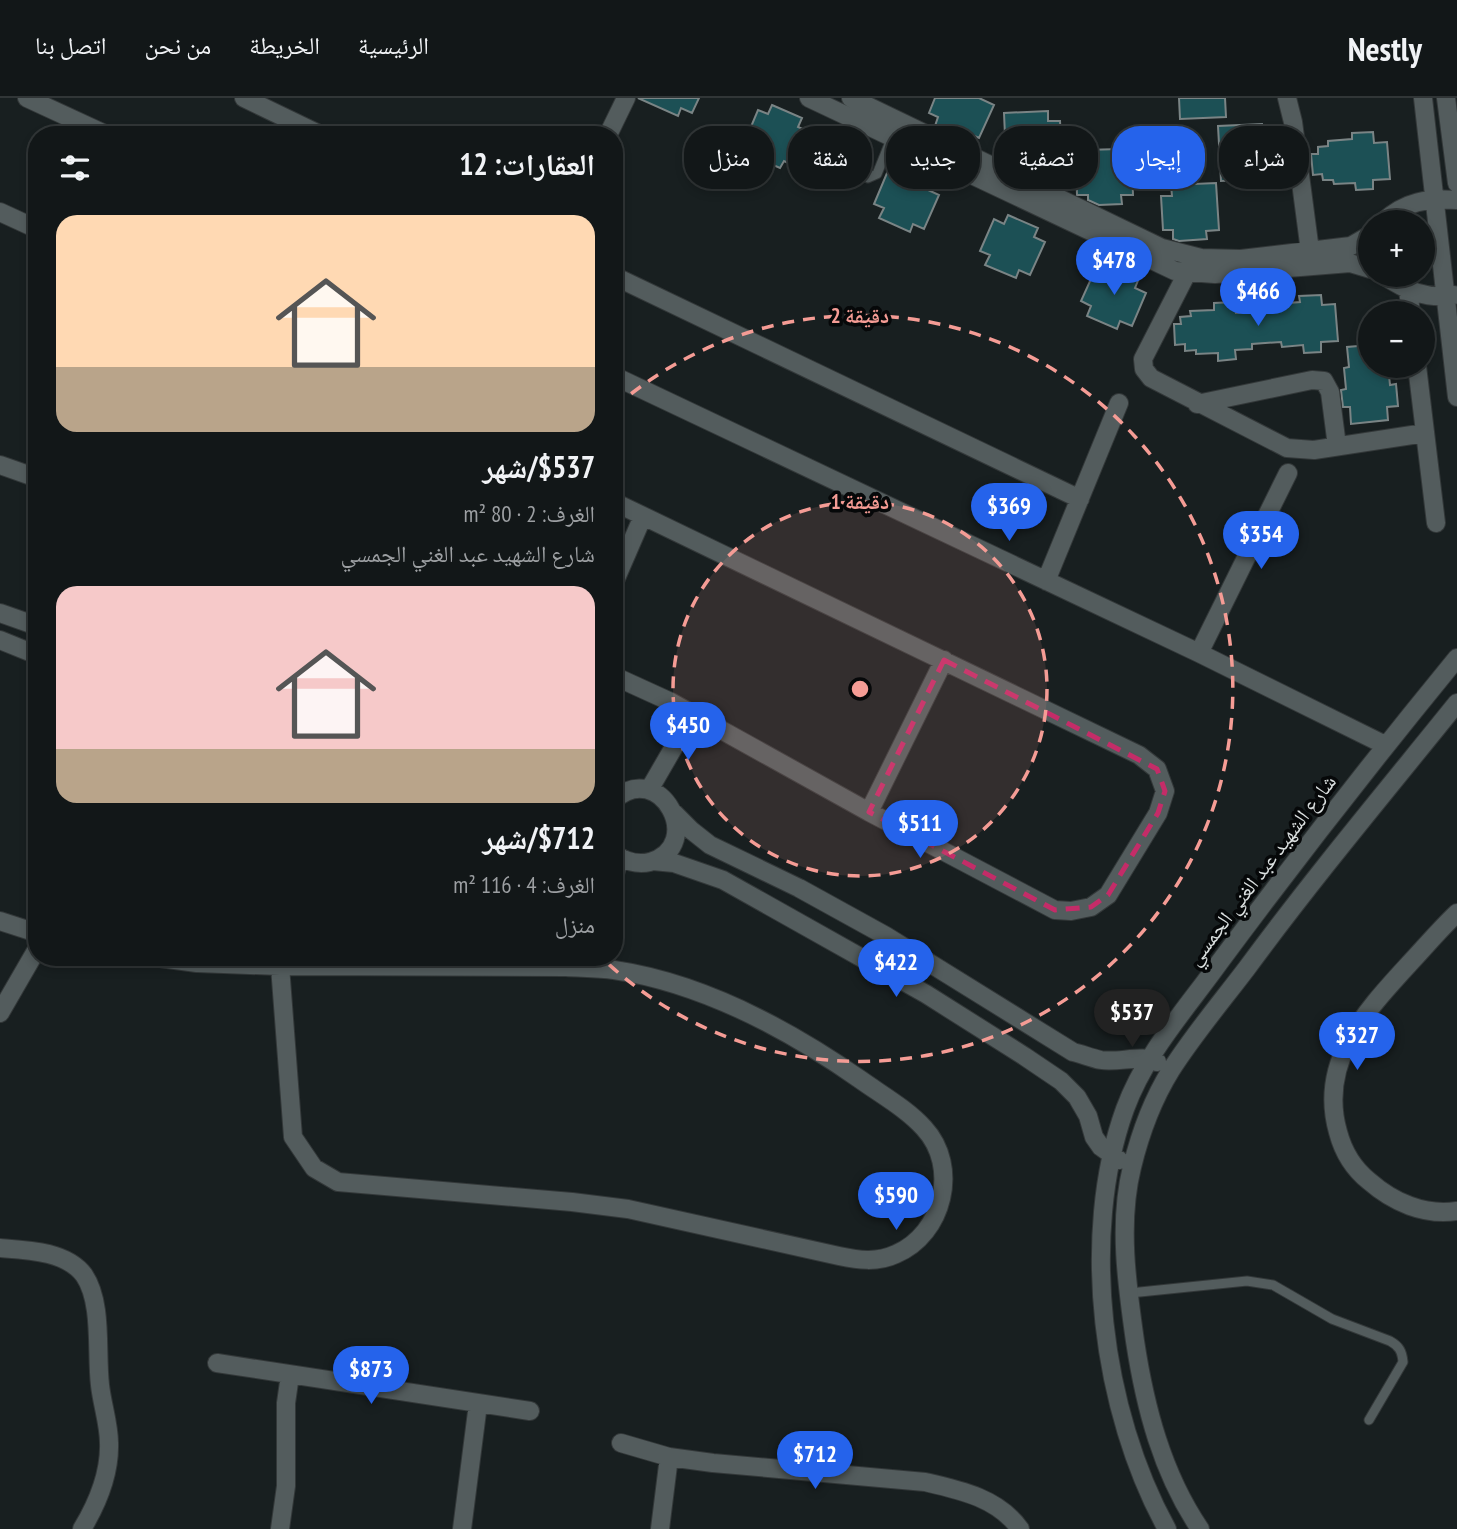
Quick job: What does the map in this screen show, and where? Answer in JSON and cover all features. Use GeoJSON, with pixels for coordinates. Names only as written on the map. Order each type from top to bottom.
{"type":"FeatureCollection","features":[{"type":"Feature","properties":{"kind":"street"},"geometry":{"type":"LineString","coordinates":[[27,98],[88,126]]}},
{"type":"Feature","properties":{"kind":"street"},"geometry":{"type":"LineString","coordinates":[[244,98],[302,126]]}},
{"type":"Feature","properties":{"kind":"street"},"geometry":{"type":"LineString","coordinates":[[612,126],[626,98]]}},
{"type":"Feature","properties":{"kind":"street"},"geometry":{"type":"LineString","coordinates":[[809,98],[847,103],[1162,248],[1181,254],[1221,260],[1351,246],[1358,242]]}},
{"type":"Feature","properties":{"kind":"street"},"geometry":{"type":"LineString","coordinates":[[1286,98],[1293,122],[1310,251]]}},
{"type":"Feature","properties":{"kind":"street"},"geometry":{"type":"LineString","coordinates":[[1423,98],[1434,198],[1451,296],[1457,397]]}},
{"type":"Feature","properties":{"kind":"street"},"geometry":{"type":"LineString","coordinates":[[1446,98],[1457,183]]}},
{"type":"Feature","properties":{"kind":"street"},"geometry":{"type":"LineString","coordinates":[[847,103],[861,123],[886,134]]}},
{"type":"Feature","properties":{"kind":"street"},"geometry":{"type":"LineString","coordinates":[[980,179],[1175,271],[1228,273],[1350,262],[1358,265]]}},
{"type":"Feature","properties":{"kind":"street"},"geometry":{"type":"LineString","coordinates":[[1398,210],[1418,201],[1434,198],[1457,200]]}},
{"type":"Feature","properties":{"kind":"street"},"geometry":{"type":"LineString","coordinates":[[0,212],[28,225]]}},
{"type":"Feature","properties":{"kind":"street"},"geometry":{"type":"LineString","coordinates":[[1187,273],[1143,359],[1144,369],[1151,378],[1287,448],[1303,450],[1425,433]]}},
{"type":"Feature","properties":{"kind":"street"},"geometry":{"type":"LineString","coordinates":[[623,280],[1080,499]]}},
{"type":"Feature","properties":{"kind":"street"},"geometry":{"type":"LineString","coordinates":[[1403,287],[1430,296],[1451,296]]}},
{"type":"Feature","properties":{"kind":"street"},"geometry":{"type":"LineString","coordinates":[[1408,290],[1409,301]]}},
{"type":"Feature","properties":{"kind":"street"},"geometry":{"type":"LineString","coordinates":[[1418,378],[1436,523]]}},
{"type":"Feature","properties":{"kind":"street"},"geometry":{"type":"LineString","coordinates":[[623,380],[1199,653],[1385,745]]}},
{"type":"Feature","properties":{"kind":"street"},"geometry":{"type":"LineString","coordinates":[[1197,404],[1312,380],[1324,381],[1330,392],[1337,446]]}},
{"type":"Feature","properties":{"kind":"street"},"geometry":{"type":"LineString","coordinates":[[1046,582],[1119,403]]}},
{"type":"Feature","properties":{"kind":"street"},"geometry":{"type":"LineString","coordinates":[[0,465],[28,475]]}},
{"type":"Feature","properties":{"kind":"street"},"geometry":{"type":"LineString","coordinates":[[1199,653],[1288,473]]}},
{"type":"Feature","properties":{"kind":"street"},"geometry":{"type":"LineString","coordinates":[[623,506],[1139,755],[1157,769],[1165,791],[1158,813],[1108,895],[1091,907],[1071,911],[1055,910],[869,812],[671,702],[623,680]]}},
{"type":"Feature","properties":{"kind":"street"},"geometry":{"type":"LineString","coordinates":[[623,562],[643,516]]}},
{"type":"Feature","properties":{"kind":"street"},"geometry":{"type":"LineString","coordinates":[[0,613],[28,623]]}},
{"type":"Feature","properties":{"kind":"street"},"geometry":{"type":"LineString","coordinates":[[0,640],[28,651]]}},
{"type":"Feature","properties":{"kind":"street","name":"شارع الشهيد عبد الغني الجمسي"},"geometry":{"type":"LineString","coordinates":[[1167,1529],[1134,1459],[1110,1357],[1103,1307],[1104,1205],[1111,1155],[1125,1107],[1150,1058],[1268,897],[1385,745],[1457,658]]}},
{"type":"Feature","properties":{"kind":"street"},"geometry":{"type":"LineString","coordinates":[[869,812],[944,660]]}},
{"type":"Feature","properties":{"kind":"street"},"geometry":{"type":"LineString","coordinates":[[1200,1529],[1186,1508],[1160,1448],[1138,1362],[1125,1231],[1131,1170],[1153,1104],[1171,1070],[1281,922],[1457,703]]}},
{"type":"Feature","properties":{"kind":"street"},"geometry":{"type":"LineString","coordinates":[[649,790],[693,714]]}},
{"type":"Feature","properties":{"kind":"street"},"geometry":{"type":"LineString","coordinates":[[623,793],[649,790],[660,795],[691,830],[710,845],[799,888],[886,936],[1073,1052],[1100,1060],[1150,1058],[1171,1070]]}},
{"type":"Feature","properties":{"kind":"street"},"geometry":{"type":"LineString","coordinates":[[653,861],[671,846],[676,836],[674,813]]}},
{"type":"Feature","properties":{"kind":"street"},"geometry":{"type":"LineString","coordinates":[[623,858],[631,862],[674,863],[723,880],[914,988],[1061,1082],[1077,1097],[1101,1147],[1131,1170]]}},
{"type":"Feature","properties":{"kind":"street"},"geometry":{"type":"LineString","coordinates":[[1457,913],[1369,1009],[1345,1048],[1334,1080],[1333,1114],[1342,1147],[1360,1174],[1386,1196],[1418,1209],[1457,1212]]}},
{"type":"Feature","properties":{"kind":"street"},"geometry":{"type":"LineString","coordinates":[[0,921],[28,930]]}},
{"type":"Feature","properties":{"kind":"street"},"geometry":{"type":"LineString","coordinates":[[0,1013],[28,964]]}},
{"type":"Feature","properties":{"kind":"street"},"geometry":{"type":"LineString","coordinates":[[280,966],[293,1138],[314,1168],[338,1182],[559,1200],[628,1209],[869,1261],[896,1255],[919,1239],[936,1217],[944,1190],[942,1163],[931,1137],[923,1128],[830,1058],[772,1024],[715,999],[654,979],[600,966]]}},
{"type":"Feature","properties":{"kind":"street"},"geometry":{"type":"LineString","coordinates":[[0,1248],[43,1253],[65,1259],[83,1273],[93,1293],[99,1384],[109,1443],[104,1480],[82,1529]]}},
{"type":"Feature","properties":{"kind":"street"},"geometry":{"type":"LineString","coordinates":[[217,1363],[530,1411]]}},
{"type":"Feature","properties":{"kind":"street"},"geometry":{"type":"LineString","coordinates":[[280,1529],[286,1486],[286,1403],[290,1375]]}},
{"type":"Feature","properties":{"kind":"street"},"geometry":{"type":"LineString","coordinates":[[462,1529],[478,1404]]}},
{"type":"Feature","properties":{"kind":"street"},"geometry":{"type":"LineString","coordinates":[[621,1443],[669,1457],[925,1482],[958,1489],[989,1502],[1020,1529]]}},
{"type":"Feature","properties":{"kind":"street"},"geometry":{"type":"LineString","coordinates":[[660,1529],[669,1457]]}},
{"type":"Feature","properties":{"kind":"lane"},"geometry":{"type":"LineString","coordinates":[[861,123],[847,163],[850,169],[868,178],[877,174],[886,152]]}},
{"type":"Feature","properties":{"kind":"lane"},"geometry":{"type":"LineString","coordinates":[[1130,1293],[1247,1281],[1264,1283],[1332,1320],[1398,1345],[1403,1353],[1403,1362],[1369,1420]]}},
{"type":"Feature","properties":{"kind":"highlighted area"},"geometry":{"type":"Polygon","coordinates":[[[944,660],[1157,769],[1165,791],[1158,813],[1108,895],[1091,907],[1055,910],[869,812],[944,660]]]}},
{"type":"Feature","properties":{"kind":"building"},"geometry":{"type":"Polygon","coordinates":[[[638,98],[699,98],[692,113],[681,108],[678,116],[638,98]]]}},
{"type":"Feature","properties":{"kind":"building"},"geometry":{"type":"Polygon","coordinates":[[[935,98],[979,98],[994,105],[980,136],[980,126],[935,126],[938,117],[929,113],[935,98]]]}},
{"type":"Feature","properties":{"kind":"building"},"geometry":{"type":"Polygon","coordinates":[[[1179,98],[1225,98],[1226,117],[1180,119],[1179,98]]]}},
{"type":"Feature","properties":{"kind":"building"},"geometry":{"type":"Polygon","coordinates":[[[772,105],[802,118],[798,126],[788,126],[788,163],[784,161],[780,168],[774,165],[774,126],[751,126],[758,110],[768,114],[772,105]]]}},
{"type":"Feature","properties":{"kind":"building"},"geometry":{"type":"Polygon","coordinates":[[[1048,111],[1048,121],[1060,121],[1060,126],[1005,126],[1004,113],[1048,111]]]}},
{"type":"Feature","properties":{"kind":"building"},"geometry":{"type":"Polygon","coordinates":[[[1262,124],[1262,126],[1219,126],[1219,144],[1218,126],[1262,124]]]}},
{"type":"Feature","properties":{"kind":"building"},"geometry":{"type":"Polygon","coordinates":[[[1373,132],[1374,143],[1387,142],[1390,179],[1373,180],[1373,189],[1356,190],[1355,183],[1334,184],[1333,180],[1323,180],[1322,174],[1313,175],[1311,154],[1318,154],[1318,147],[1328,146],[1328,141],[1352,139],[1352,133],[1373,132]]]}},
{"type":"Feature","properties":{"kind":"building"},"geometry":{"type":"Polygon","coordinates":[[[1112,149],[1112,189],[1133,189],[1133,195],[1121,195],[1122,204],[1099,205],[1088,200],[1088,195],[1077,195],[1077,189],[1098,189],[1098,150],[1112,149]]]}},
{"type":"Feature","properties":{"kind":"building"},"geometry":{"type":"Polygon","coordinates":[[[886,175],[886,189],[928,189],[939,195],[924,229],[913,224],[910,232],[879,218],[884,208],[874,204],[886,175]]]}},
{"type":"Feature","properties":{"kind":"building"},"geometry":{"type":"Polygon","coordinates":[[[1205,183],[1216,183],[1219,230],[1206,231],[1207,239],[1173,239],[1173,230],[1163,230],[1161,196],[1172,196],[1171,189],[1205,189],[1205,183]]]}},
{"type":"Feature","properties":{"kind":"building"},"geometry":{"type":"Polygon","coordinates":[[[1008,215],[1038,228],[1034,237],[1045,242],[1030,275],[1019,270],[1016,278],[985,265],[990,255],[980,251],[994,219],[1004,224],[1008,215]]]}},
{"type":"Feature","properties":{"kind":"building"},"geometry":{"type":"Polygon","coordinates":[[[1109,265],[1139,278],[1135,288],[1146,293],[1132,326],[1120,321],[1117,329],[1087,316],[1091,306],[1081,301],[1095,270],[1105,275],[1109,265]]]}},
{"type":"Feature","properties":{"kind":"building"},"geometry":{"type":"Polygon","coordinates":[[[1321,295],[1322,305],[1335,304],[1338,341],[1321,342],[1321,352],[1304,353],[1303,345],[1282,347],[1281,342],[1252,344],[1252,349],[1235,350],[1236,359],[1218,361],[1218,353],[1196,354],[1196,350],[1185,351],[1185,344],[1175,345],[1174,324],[1181,324],[1180,317],[1191,316],[1190,311],[1214,310],[1214,303],[1235,302],[1236,313],[1266,311],[1276,309],[1276,304],[1300,302],[1299,296],[1321,295]]]}},
{"type":"Feature","properties":{"kind":"building"},"geometry":{"type":"Polygon","coordinates":[[[1358,346],[1358,378],[1389,378],[1390,385],[1396,384],[1398,406],[1387,407],[1388,420],[1351,424],[1350,407],[1343,407],[1341,390],[1346,389],[1344,368],[1349,367],[1347,347],[1358,346]]]}}]}
